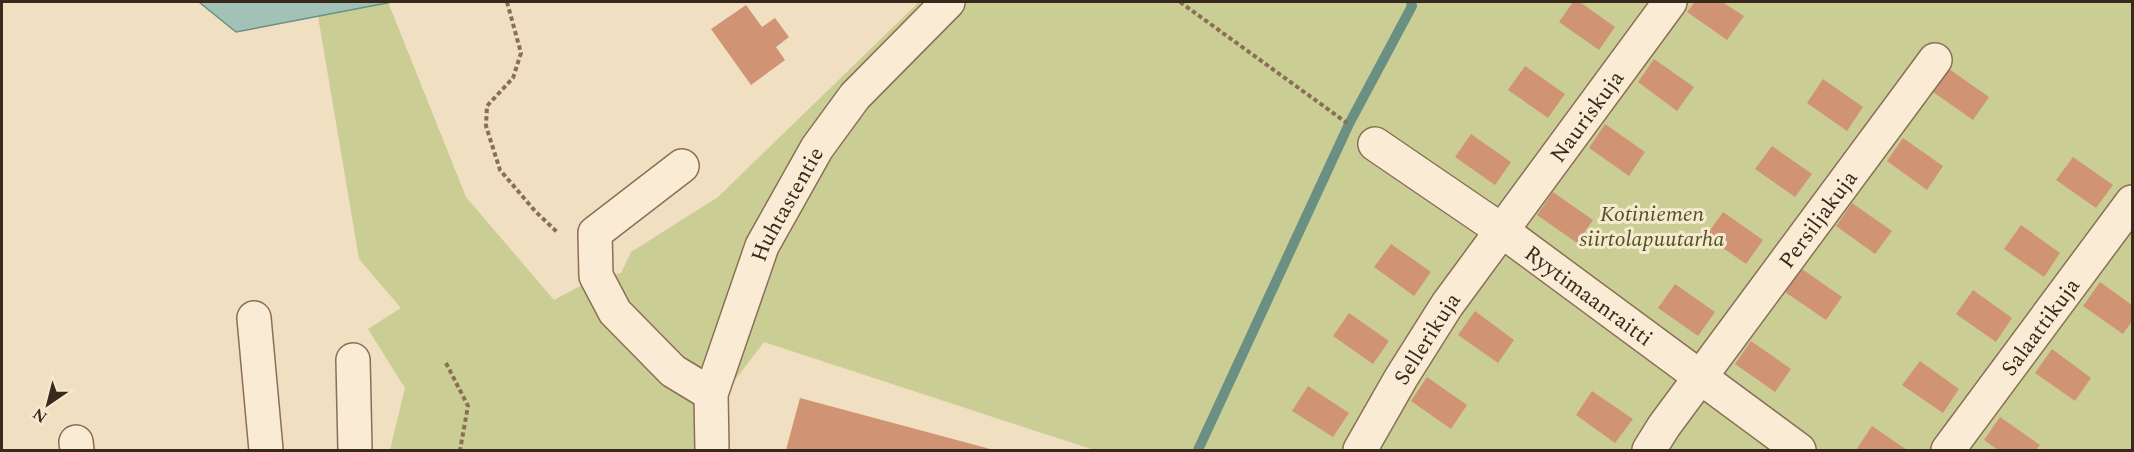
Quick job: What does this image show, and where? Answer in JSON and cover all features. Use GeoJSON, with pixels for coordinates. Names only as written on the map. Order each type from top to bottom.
{"type":"FeatureCollection","features":[{"type":"Feature","properties":{"kind":"street","name":"Huhtastentie"},"geometry":{"type":"LineString","coordinates":[[712,450],[711,394],[762,246],[817,148],[855,96],[948,2]]}},
{"type":"Feature","properties":{"kind":"street","name":"Nauriskuja"},"geometry":{"type":"LineString","coordinates":[[1501,230],[1670,2]]}},
{"type":"Feature","properties":{"kind":"street","name":"Persiljakuja"},"geometry":{"type":"LineString","coordinates":[[1649,450],[1664,426],[1935,60]]}},
{"type":"Feature","properties":{"kind":"street","name":"Ryytimaanraitti"},"geometry":{"type":"LineString","coordinates":[[1375,144],[1501,230],[1799,450]]}},
{"type":"Feature","properties":{"kind":"street"},"geometry":{"type":"LineString","coordinates":[[682,166],[595,233],[596,276],[615,312],[673,370],[711,394]]}},
{"type":"Feature","properties":{"kind":"street","name":"Salaattikuja"},"geometry":{"type":"LineString","coordinates":[[1948,450],[2133,202]]}},
{"type":"Feature","properties":{"kind":"street","name":"Sellerikuja"},"geometry":{"type":"LineString","coordinates":[[1360,450],[1430,332],[1501,230]]}},
{"type":"Feature","properties":{"kind":"street"},"geometry":{"type":"LineString","coordinates":[[254,318],[267,450]]}},
{"type":"Feature","properties":{"kind":"street"},"geometry":{"type":"LineString","coordinates":[[353,360],[355,450]]}},
{"type":"Feature","properties":{"kind":"path"},"geometry":{"type":"LineString","coordinates":[[507,2],[521,53],[513,78],[487,106],[486,126],[500,170],[535,212],[574,247],[596,276]]}},
{"type":"Feature","properties":{"kind":"path"},"geometry":{"type":"LineString","coordinates":[[1180,2],[1328,110]]}},
{"type":"Feature","properties":{"kind":"path"},"geometry":{"type":"LineString","coordinates":[[446,363],[468,406],[460,450]]}},
{"type":"Feature","properties":{"kind":"green space","name":"Kotiniemen siirtolapuutarha"},"geometry":{"type":"Polygon","coordinates":[[[388,2],[466,197],[554,300],[578,287],[621,273],[631,252],[718,197],[919,2],[2132,2],[2132,450],[1094,450],[764,342],[722,397],[725,450],[390,450],[405,388],[368,329],[401,308],[359,259],[318,16],[388,2]]]}},
{"type":"Feature","properties":{"kind":"water"},"geometry":{"type":"Polygon","coordinates":[[[199,2],[392,2],[236,32],[199,2]]]}},
{"type":"Feature","properties":{"kind":"building"},"geometry":{"type":"Polygon","coordinates":[[[1573,2],[1580,2],[1615,27],[1599,50],[1559,22],[1573,2]]]}},
{"type":"Feature","properties":{"kind":"building"},"geometry":{"type":"Polygon","coordinates":[[[1695,2],[1722,2],[1744,16],[1727,40],[1687,12],[1695,2]]]}},
{"type":"Feature","properties":{"kind":"building"},"geometry":{"type":"Polygon","coordinates":[[[746,5],[762,27],[775,18],[789,37],[776,47],[785,60],[751,85],[711,29],[746,5]]]}},
{"type":"Feature","properties":{"kind":"building"},"geometry":{"type":"Polygon","coordinates":[[[1654,59],[1694,87],[1677,111],[1638,82],[1654,59]]]}},
{"type":"Feature","properties":{"kind":"building"},"geometry":{"type":"Polygon","coordinates":[[[1525,66],[1565,94],[1548,118],[1508,90],[1525,66]]]}},
{"type":"Feature","properties":{"kind":"building"},"geometry":{"type":"Polygon","coordinates":[[[1949,69],[1989,97],[1973,120],[1933,92],[1949,69]]]}},
{"type":"Feature","properties":{"kind":"building"},"geometry":{"type":"Polygon","coordinates":[[[1823,79],[1863,107],[1847,131],[1807,103],[1823,79]]]}},
{"type":"Feature","properties":{"kind":"building"},"geometry":{"type":"Polygon","coordinates":[[[1605,124],[1645,152],[1629,176],[1589,148],[1605,124]]]}},
{"type":"Feature","properties":{"kind":"building"},"geometry":{"type":"Polygon","coordinates":[[[1471,134],[1511,162],[1495,185],[1455,157],[1471,134]]]}},
{"type":"Feature","properties":{"kind":"building"},"geometry":{"type":"Polygon","coordinates":[[[1903,138],[1943,166],[1927,190],[1887,161],[1903,138]]]}},
{"type":"Feature","properties":{"kind":"building"},"geometry":{"type":"Polygon","coordinates":[[[1772,146],[1812,174],[1795,197],[1755,169],[1772,146]]]}},
{"type":"Feature","properties":{"kind":"building"},"geometry":{"type":"Polygon","coordinates":[[[2073,157],[2113,185],[2096,208],[2056,180],[2073,157]]]}},
{"type":"Feature","properties":{"kind":"building"},"geometry":{"type":"Polygon","coordinates":[[[1553,192],[1593,220],[1577,243],[1537,215],[1553,192]]]}},
{"type":"Feature","properties":{"kind":"building"},"geometry":{"type":"Polygon","coordinates":[[[1852,203],[1892,231],[1875,254],[1836,226],[1852,203]]]}},
{"type":"Feature","properties":{"kind":"building"},"geometry":{"type":"Polygon","coordinates":[[[1723,212],[1763,240],[1746,264],[1706,236],[1723,212]]]}},
{"type":"Feature","properties":{"kind":"building"},"geometry":{"type":"Polygon","coordinates":[[[2021,225],[2060,253],[2044,277],[2004,249],[2021,225]]]}},
{"type":"Feature","properties":{"kind":"building"},"geometry":{"type":"Polygon","coordinates":[[[1391,244],[1431,272],[1414,296],[1374,267],[1391,244]]]}},
{"type":"Feature","properties":{"kind":"building"},"geometry":{"type":"Polygon","coordinates":[[[1802,269],[1842,297],[1826,320],[1785,292],[1802,269]]]}},
{"type":"Feature","properties":{"kind":"building"},"geometry":{"type":"Polygon","coordinates":[[[2100,282],[2132,305],[2132,321],[2123,334],[2083,306],[2100,282]]]}},
{"type":"Feature","properties":{"kind":"building"},"geometry":{"type":"Polygon","coordinates":[[[1675,284],[1715,312],[1698,336],[1658,308],[1675,284]]]}},
{"type":"Feature","properties":{"kind":"building"},"geometry":{"type":"Polygon","coordinates":[[[1973,290],[2012,318],[1996,342],[1956,314],[1973,290]]]}},
{"type":"Feature","properties":{"kind":"building"},"geometry":{"type":"Polygon","coordinates":[[[1475,311],[1514,340],[1498,363],[1458,335],[1475,311]]]}},
{"type":"Feature","properties":{"kind":"building"},"geometry":{"type":"Polygon","coordinates":[[[1349,313],[1389,341],[1373,364],[1333,336],[1349,313]]]}},
{"type":"Feature","properties":{"kind":"building"},"geometry":{"type":"Polygon","coordinates":[[[1751,341],[1791,369],[1775,392],[1735,364],[1751,341]]]}},
{"type":"Feature","properties":{"kind":"building"},"geometry":{"type":"Polygon","coordinates":[[[2052,349],[2091,378],[2075,401],[2035,373],[2052,349]]]}},
{"type":"Feature","properties":{"kind":"building"},"geometry":{"type":"Polygon","coordinates":[[[1920,361],[1959,389],[1943,413],[1902,385],[1920,361]]]}},
{"type":"Feature","properties":{"kind":"building"},"geometry":{"type":"Polygon","coordinates":[[[1427,377],[1467,405],[1451,429],[1411,401],[1427,377]]]}},
{"type":"Feature","properties":{"kind":"building"},"geometry":{"type":"Polygon","coordinates":[[[1308,386],[1349,413],[1333,437],[1292,411],[1308,386]]]}},
{"type":"Feature","properties":{"kind":"building"},"geometry":{"type":"Polygon","coordinates":[[[1592,391],[1633,419],[1615,443],[1576,415],[1592,391]]]}},
{"type":"Feature","properties":{"kind":"building"},"geometry":{"type":"Polygon","coordinates":[[[800,398],[994,450],[786,450],[800,398]]]}},
{"type":"Feature","properties":{"kind":"building"},"geometry":{"type":"Polygon","coordinates":[[[2000,417],[2040,445],[2036,450],[1998,450],[1984,440],[2000,417]]]}},
{"type":"Feature","properties":{"kind":"building"},"geometry":{"type":"Polygon","coordinates":[[[1872,426],[1907,450],[1856,450],[1872,426]]]}},
{"type":"Feature","properties":{"kind":"waterway"},"geometry":{"type":"LineString","coordinates":[[1198,450],[1349,124],[1412,6],[1411,2]]}}]}
